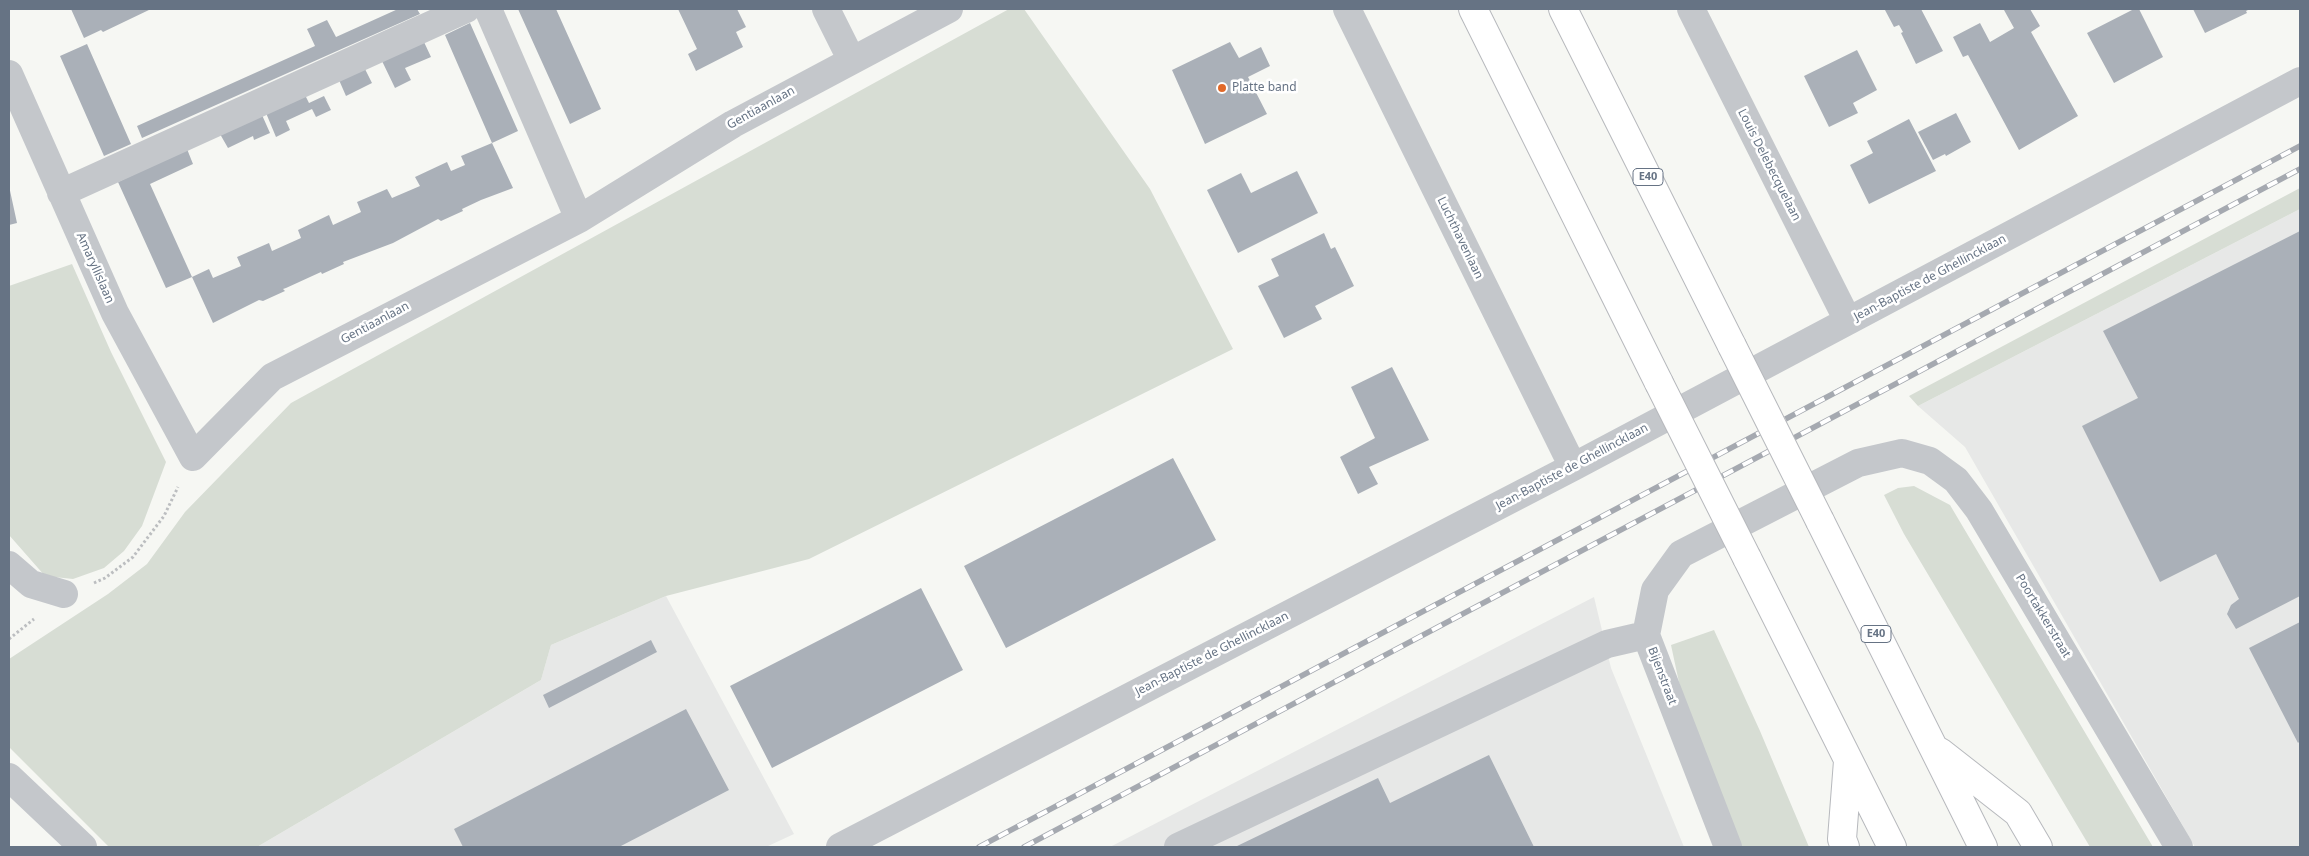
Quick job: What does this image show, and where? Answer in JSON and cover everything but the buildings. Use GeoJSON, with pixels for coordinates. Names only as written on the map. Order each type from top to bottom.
{"type":"FeatureCollection","features":[{"type":"Feature","properties":{"kind":"highway"},"geometry":{"type":"LineString","coordinates":[[1473,9],[1892,847]]}},
{"type":"Feature","properties":{"kind":"highway","name":"E40"},"geometry":{"type":"LineString","coordinates":[[1563,9],[1983,847]]}},
{"type":"Feature","properties":{"kind":"highway"},"geometry":{"type":"LineString","coordinates":[[1932,746],[2018,813],[2038,847]]}},
{"type":"Feature","properties":{"kind":"highway"},"geometry":{"type":"LineString","coordinates":[[1845,847],[1842,839],[1848,761]]}},
{"type":"Feature","properties":{"kind":"street"},"geometry":{"type":"LineString","coordinates":[[61,193],[466,9]]}},
{"type":"Feature","properties":{"kind":"street"},"geometry":{"type":"LineString","coordinates":[[488,9],[579,219]]}},
{"type":"Feature","properties":{"kind":"street"},"geometry":{"type":"LineString","coordinates":[[826,9],[852,59]]}},
{"type":"Feature","properties":{"kind":"street","name":"Gentiaanlaan"},"geometry":{"type":"LineString","coordinates":[[193,456],[272,377],[472,272],[579,219],[733,124],[852,59],[950,9]]}},
{"type":"Feature","properties":{"kind":"street","name":"Luchthavenlaan"},"geometry":{"type":"LineString","coordinates":[[1347,9],[1573,467]]}},
{"type":"Feature","properties":{"kind":"street","name":"Louis Delebecquelaan"},"geometry":{"type":"LineString","coordinates":[[1691,9],[1848,321]]}},
{"type":"Feature","properties":{"kind":"street","name":"Amaryllislaan"},"geometry":{"type":"LineString","coordinates":[[9,74],[115,313],[193,456]]}},
{"type":"Feature","properties":{"kind":"street","name":"Jean-Baptiste de Ghellincklaan"},"geometry":{"type":"LineString","coordinates":[[840,847],[1573,467],[2300,81]]}},
{"type":"Feature","properties":{"kind":"street","name":"Poortakkerstraat"},"geometry":{"type":"LineString","coordinates":[[1858,463],[1902,454],[1930,461],[1956,480],[1979,510],[2179,847]]}},
{"type":"Feature","properties":{"kind":"street","name":"Bijenstraat"},"geometry":{"type":"LineString","coordinates":[[1728,847],[1646,636],[1655,590],[1681,554],[1858,463]]}},
{"type":"Feature","properties":{"kind":"street"},"geometry":{"type":"LineString","coordinates":[[9,565],[31,584],[64,594]]}},
{"type":"Feature","properties":{"kind":"street"},"geometry":{"type":"LineString","coordinates":[[1178,847],[1607,644],[1646,636]]}},
{"type":"Feature","properties":{"kind":"street"},"geometry":{"type":"LineString","coordinates":[[9,777],[83,847]]}},
{"type":"Feature","properties":{"kind":"path"},"geometry":{"type":"LineString","coordinates":[[9,639],[64,594],[105,578],[133,557],[164,516],[193,456]]}},
{"type":"Feature","properties":{"kind":"shaded area"},"geometry":{"type":"Polygon","coordinates":[[[1009,9],[1024,9],[1150,189],[1233,349],[809,559],[666,596],[551,645],[541,680],[257,847],[109,847],[9,747],[9,659],[108,594],[147,564],[185,512],[291,403],[1009,9]]]}},
{"type":"Feature","properties":{"kind":"shaded area"},"geometry":{"type":"Polygon","coordinates":[[[2300,188],[2300,209],[1918,406],[1909,396],[2300,188]]]}},
{"type":"Feature","properties":{"kind":"shaded area"},"geometry":{"type":"Polygon","coordinates":[[[2300,209],[2300,847],[2195,847],[1965,447],[1918,406],[2300,209]]]}},
{"type":"Feature","properties":{"kind":"shaded area"},"geometry":{"type":"Polygon","coordinates":[[[72,264],[111,352],[166,462],[142,526],[124,551],[104,568],[73,579],[45,576],[9,535],[9,286],[72,264]]]}},
{"type":"Feature","properties":{"kind":"shaded area"},"geometry":{"type":"Polygon","coordinates":[[[1914,486],[1950,505],[2153,847],[2090,847],[1904,534],[1884,495],[1898,488],[1914,486]]]}},
{"type":"Feature","properties":{"kind":"shaded area"},"geometry":{"type":"Polygon","coordinates":[[[666,596],[794,834],[766,847],[257,847],[541,680],[551,645],[666,596]]]}},
{"type":"Feature","properties":{"kind":"shaded area"},"geometry":{"type":"Polygon","coordinates":[[[1594,597],[1611,668],[1684,847],[1110,847],[1594,597]]]}},
{"type":"Feature","properties":{"kind":"shaded area"},"geometry":{"type":"Polygon","coordinates":[[[1714,630],[1760,731],[1809,847],[1742,847],[1680,687],[1671,645],[1714,630]]]}},
{"type":"Feature","properties":{"kind":"railway"},"geometry":{"type":"LineString","coordinates":[[979,847],[2300,146]]}},
{"type":"Feature","properties":{"kind":"railway"},"geometry":{"type":"LineString","coordinates":[[1024,847],[2300,169]]}},
{"type":"Feature","properties":{"kind":"place","name":"Platte band"},"geometry":{"type":"Point","coordinates":[1222,88]}}]}
